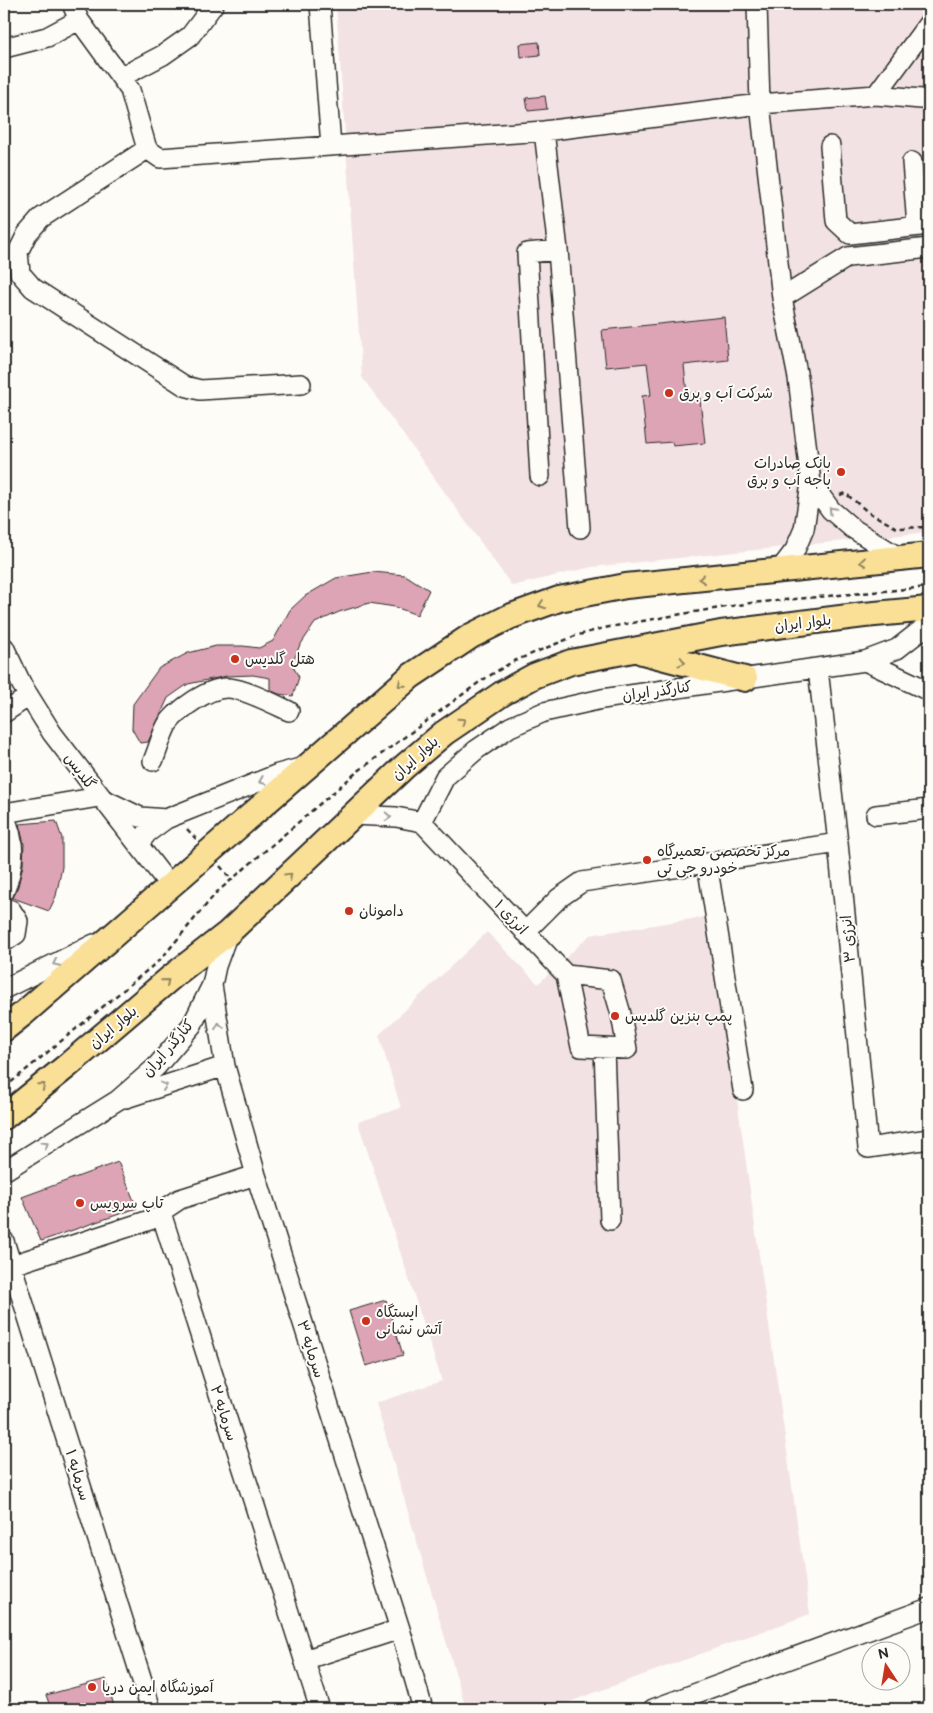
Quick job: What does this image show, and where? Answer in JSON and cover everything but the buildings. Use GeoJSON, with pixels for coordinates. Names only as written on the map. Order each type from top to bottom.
{"type":"FeatureCollection","features":[{"type":"Feature","properties":{"kind":"main road"},"geometry":{"type":"LineString","coordinates":[[4,1029],[116,934],[411,676],[471,636],[509,616],[558,599],[626,586],[929,555]]}},
{"type":"Feature","properties":{"kind":"main road","name":"بلوار ایران"},"geometry":{"type":"LineString","coordinates":[[4,1117],[174,975],[228,933],[405,766],[444,733],[503,693],[534,676],[571,662],[722,633],[929,608]]}},
{"type":"Feature","properties":{"kind":"main road"},"geometry":{"type":"LineString","coordinates":[[635,650],[745,679]]}},
{"type":"Feature","properties":{"kind":"street"},"geometry":{"type":"LineString","coordinates":[[121,77],[163,55],[190,36],[214,4]]}},
{"type":"Feature","properties":{"kind":"street"},"geometry":{"type":"LineString","coordinates":[[320,4],[331,146]]}},
{"type":"Feature","properties":{"kind":"street"},"geometry":{"type":"LineString","coordinates":[[757,4],[760,104],[782,298],[798,378],[811,483],[804,529],[795,550],[779,571]]}},
{"type":"Feature","properties":{"kind":"street"},"geometry":{"type":"LineString","coordinates":[[4,48],[47,37],[75,12],[130,90],[147,148],[160,158],[544,131],[760,104],[876,95],[929,98]]}},
{"type":"Feature","properties":{"kind":"street"},"geometry":{"type":"LineString","coordinates":[[876,95],[928,24]]}},
{"type":"Feature","properties":{"kind":"street"},"geometry":{"type":"LineString","coordinates":[[544,131],[558,250],[580,528]]}},
{"type":"Feature","properties":{"kind":"street"},"geometry":{"type":"LineString","coordinates":[[830,146],[836,221],[850,234],[923,226],[912,162]]}},
{"type":"Feature","properties":{"kind":"street"},"geometry":{"type":"LineString","coordinates":[[147,148],[41,218],[27,234],[18,252],[20,273],[33,288],[186,386],[200,390],[301,384]]}},
{"type":"Feature","properties":{"kind":"street"},"geometry":{"type":"LineString","coordinates":[[782,298],[848,257],[929,248]]}},
{"type":"Feature","properties":{"kind":"street"},"geometry":{"type":"LineString","coordinates":[[540,476],[527,253],[558,250]]}},
{"type":"Feature","properties":{"kind":"street"},"geometry":{"type":"LineString","coordinates":[[532,319],[563,316]]}},
{"type":"Feature","properties":{"kind":"street"},"geometry":{"type":"LineString","coordinates":[[811,483],[831,510],[852,528],[900,558]]}},
{"type":"Feature","properties":{"kind":"street","name":"کنارگذر ایران"},"geometry":{"type":"LineString","coordinates":[[422,822],[445,777],[476,750],[510,727],[544,712],[602,699],[865,661],[897,649],[929,624]]}},
{"type":"Feature","properties":{"kind":"street","name":"گلدیس"},"geometry":{"type":"LineString","coordinates":[[4,647],[29,696],[52,733],[170,886]]}},
{"type":"Feature","properties":{"kind":"street"},"geometry":{"type":"LineString","coordinates":[[865,661],[929,691]]}},
{"type":"Feature","properties":{"kind":"street","name":"انرژی ۳"},"geometry":{"type":"LineString","coordinates":[[818,669],[838,843],[868,1148],[929,1139]]}},
{"type":"Feature","properties":{"kind":"street"},"geometry":{"type":"LineString","coordinates":[[153,761],[167,725],[186,706],[208,692],[228,688],[257,696],[289,711]]}},
{"type":"Feature","properties":{"kind":"street"},"geometry":{"type":"LineString","coordinates":[[4,713],[29,696]]}},
{"type":"Feature","properties":{"kind":"street"},"geometry":{"type":"LineString","coordinates":[[138,845],[147,833],[166,819],[278,774],[308,766]]}},
{"type":"Feature","properties":{"kind":"street"},"geometry":{"type":"LineString","coordinates":[[4,892],[13,863],[13,848],[9,827],[4,815],[99,796],[140,817],[166,819]]}},
{"type":"Feature","properties":{"kind":"street"},"geometry":{"type":"LineString","coordinates":[[876,815],[929,809]]}},
{"type":"Feature","properties":{"kind":"street"},"geometry":{"type":"LineString","coordinates":[[354,815],[396,817],[422,822]]}},
{"type":"Feature","properties":{"kind":"street","name":"انرژی ۱"},"geometry":{"type":"LineString","coordinates":[[422,822],[566,975]]}},
{"type":"Feature","properties":{"kind":"street"},"geometry":{"type":"LineString","coordinates":[[525,932],[559,898],[582,882],[838,843]]}},
{"type":"Feature","properties":{"kind":"street"},"geometry":{"type":"LineString","coordinates":[[707,863],[743,1090]]}},
{"type":"Feature","properties":{"kind":"street"},"geometry":{"type":"LineString","coordinates":[[4,908],[11,910],[18,921],[16,934],[4,942]]}},
{"type":"Feature","properties":{"kind":"street","name":"کنارگذر ایران"},"geometry":{"type":"LineString","coordinates":[[4,1171],[118,1100],[156,1067],[192,1025],[212,985],[216,966],[228,933]]}},
{"type":"Feature","properties":{"kind":"street"},"geometry":{"type":"LineString","coordinates":[[4,989],[116,934]]}},
{"type":"Feature","properties":{"kind":"street"},"geometry":{"type":"LineString","coordinates":[[566,975],[611,980],[621,1014],[627,1049],[604,1048],[581,1047],[566,975]]}},
{"type":"Feature","properties":{"kind":"street","name":"سرمایه ۳"},"geometry":{"type":"LineString","coordinates":[[212,985],[225,1066],[256,1175],[400,1629],[423,1709]]}},
{"type":"Feature","properties":{"kind":"street"},"geometry":{"type":"LineString","coordinates":[[604,1048],[610,1220]]}},
{"type":"Feature","properties":{"kind":"street","name":"کنارگذر ایران"},"geometry":{"type":"LineString","coordinates":[[118,1100],[225,1066]]}},
{"type":"Feature","properties":{"kind":"street"},"geometry":{"type":"LineString","coordinates":[[12,1265],[162,1216],[165,1209],[180,1199],[256,1175]]}},
{"type":"Feature","properties":{"kind":"street","name":"سرمایه ۲"},"geometry":{"type":"LineString","coordinates":[[162,1216],[320,1709]]}},
{"type":"Feature","properties":{"kind":"street","name":"سرمایه ۱"},"geometry":{"type":"LineString","coordinates":[[4,1241],[151,1709]]}},
{"type":"Feature","properties":{"kind":"street"},"geometry":{"type":"LineString","coordinates":[[652,1709],[929,1608]]}},
{"type":"Feature","properties":{"kind":"street"},"geometry":{"type":"LineString","coordinates":[[304,1660],[400,1629]]}},
{"type":"Feature","properties":{"kind":"path"},"geometry":{"type":"LineString","coordinates":[[825,502],[845,493],[868,512],[897,528],[929,527]]}},
{"type":"Feature","properties":{"kind":"shaded area"},"geometry":{"type":"Polygon","coordinates":[[[336,4],[929,4],[929,532],[592,567],[512,586],[362,377],[336,4]]]}},
{"type":"Feature","properties":{"kind":"shaded area"},"geometry":{"type":"Polygon","coordinates":[[[711,916],[810,1614],[550,1709],[466,1709],[376,1403],[442,1381],[358,1122],[401,1108],[379,1035],[487,932],[538,984],[590,935],[711,916]]]}},
{"type":"Feature","properties":{"kind":"place","name":"شرکت آب و برق"},"geometry":{"type":"Point","coordinates":[669,393]}},
{"type":"Feature","properties":{"kind":"place","name":"بانک صادرات باجه آب و برق"},"geometry":{"type":"Point","coordinates":[841,472]}},
{"type":"Feature","properties":{"kind":"place","name":"هتل گلدیس"},"geometry":{"type":"Point","coordinates":[235,659]}},
{"type":"Feature","properties":{"kind":"place","name":"مرکز تخصصی تعمیرگاه خودرو جی تی"},"geometry":{"type":"Point","coordinates":[647,860]}},
{"type":"Feature","properties":{"kind":"place","name":"دامونان"},"geometry":{"type":"Point","coordinates":[349,911]}},
{"type":"Feature","properties":{"kind":"place","name":"پمپ بنزین گلدیس"},"geometry":{"type":"Point","coordinates":[615,1016]}},
{"type":"Feature","properties":{"kind":"place","name":"تاپ سرویس"},"geometry":{"type":"Point","coordinates":[80,1203]}},
{"type":"Feature","properties":{"kind":"place","name":"ایستگاه آتش نشانی"},"geometry":{"type":"Point","coordinates":[366,1321]}},
{"type":"Feature","properties":{"kind":"place","name":"آموزشگاه ایمن دریا"},"geometry":{"type":"Point","coordinates":[92,1687]}}]}
